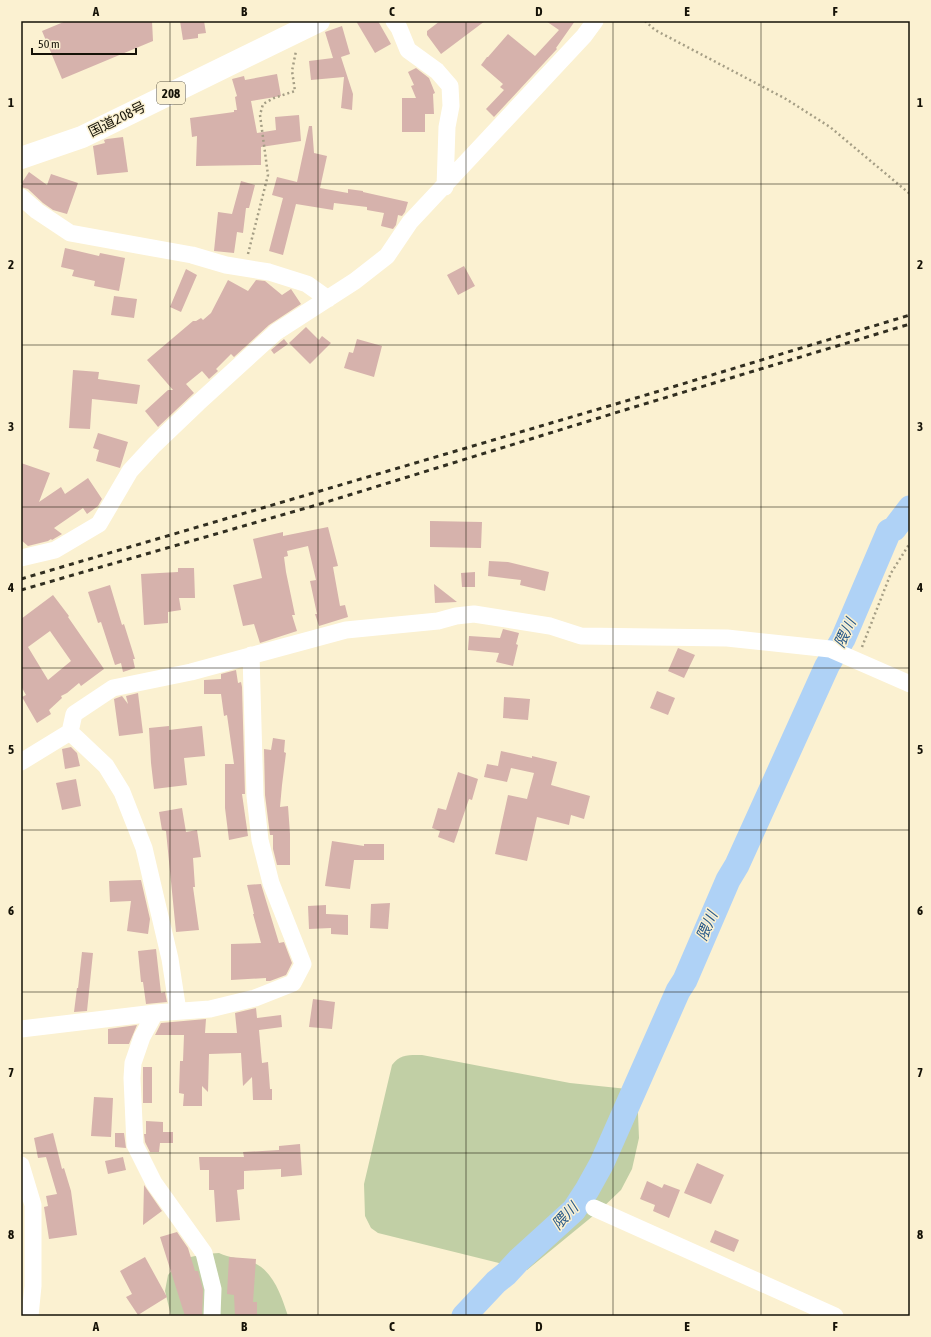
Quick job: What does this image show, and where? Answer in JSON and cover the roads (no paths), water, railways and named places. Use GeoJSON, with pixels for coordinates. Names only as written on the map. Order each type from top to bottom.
{"type":"FeatureCollection","features":[{"type":"Feature","properties":{"kind":"highway","name":"国道208号"},"geometry":{"type":"LineString","coordinates":[[21,158],[82,137],[310,25]]}},
{"type":"Feature","properties":{"kind":"street"},"geometry":{"type":"LineString","coordinates":[[394,21],[399,28],[408,50],[437,71],[450,86],[451,106],[447,127],[445,187]]}},
{"type":"Feature","properties":{"kind":"street"},"geometry":{"type":"LineString","coordinates":[[21,558],[55,550],[99,524],[130,471],[154,445],[198,403],[276,332],[355,281],[387,256],[410,222],[445,187],[584,36],[595,21]]}},
{"type":"Feature","properties":{"kind":"street"},"geometry":{"type":"LineString","coordinates":[[21,197],[37,211],[70,233],[192,255],[226,265],[269,272],[307,284],[328,299]]}},
{"type":"Feature","properties":{"kind":"street"},"geometry":{"type":"LineString","coordinates":[[21,762],[70,732],[74,714],[113,688],[191,672],[346,630],[438,621],[456,616],[474,614],[550,626],[581,636],[727,638],[830,649],[910,684]]}},
{"type":"Feature","properties":{"kind":"street"},"geometry":{"type":"LineString","coordinates":[[21,1030],[156,1013],[210,1009],[255,998],[293,983],[303,964],[271,883],[260,840],[255,796],[251,655]]}},
{"type":"Feature","properties":{"kind":"street"},"geometry":{"type":"LineString","coordinates":[[70,732],[106,766],[122,792],[142,841],[170,959],[178,1011]]}},
{"type":"Feature","properties":{"kind":"street"},"geometry":{"type":"LineString","coordinates":[[156,1013],[142,1037],[133,1063],[132,1078],[135,1145],[154,1183],[204,1253],[213,1289],[212,1316]]}},
{"type":"Feature","properties":{"kind":"street"},"geometry":{"type":"LineString","coordinates":[[21,1165],[33,1205],[33,1286],[30,1316]]}},
{"type":"Feature","properties":{"kind":"street"},"geometry":{"type":"LineString","coordinates":[[594,1208],[835,1316]]}},
{"type":"Feature","properties":{"kind":"waterway","name":"隈川"},"geometry":{"type":"LineString","coordinates":[[464,1316],[496,1282],[574,1210],[602,1163],[678,991],[685,980],[728,880],[737,865],[827,666],[843,639],[889,531],[894,529],[910,508]]}},
{"type":"Feature","properties":{"kind":"railway"},"geometry":{"type":"LineString","coordinates":[[21,579],[636,398],[910,315]]}},
{"type":"Feature","properties":{"kind":"railway"},"geometry":{"type":"LineString","coordinates":[[21,590],[320,504],[910,324]]}}]}
